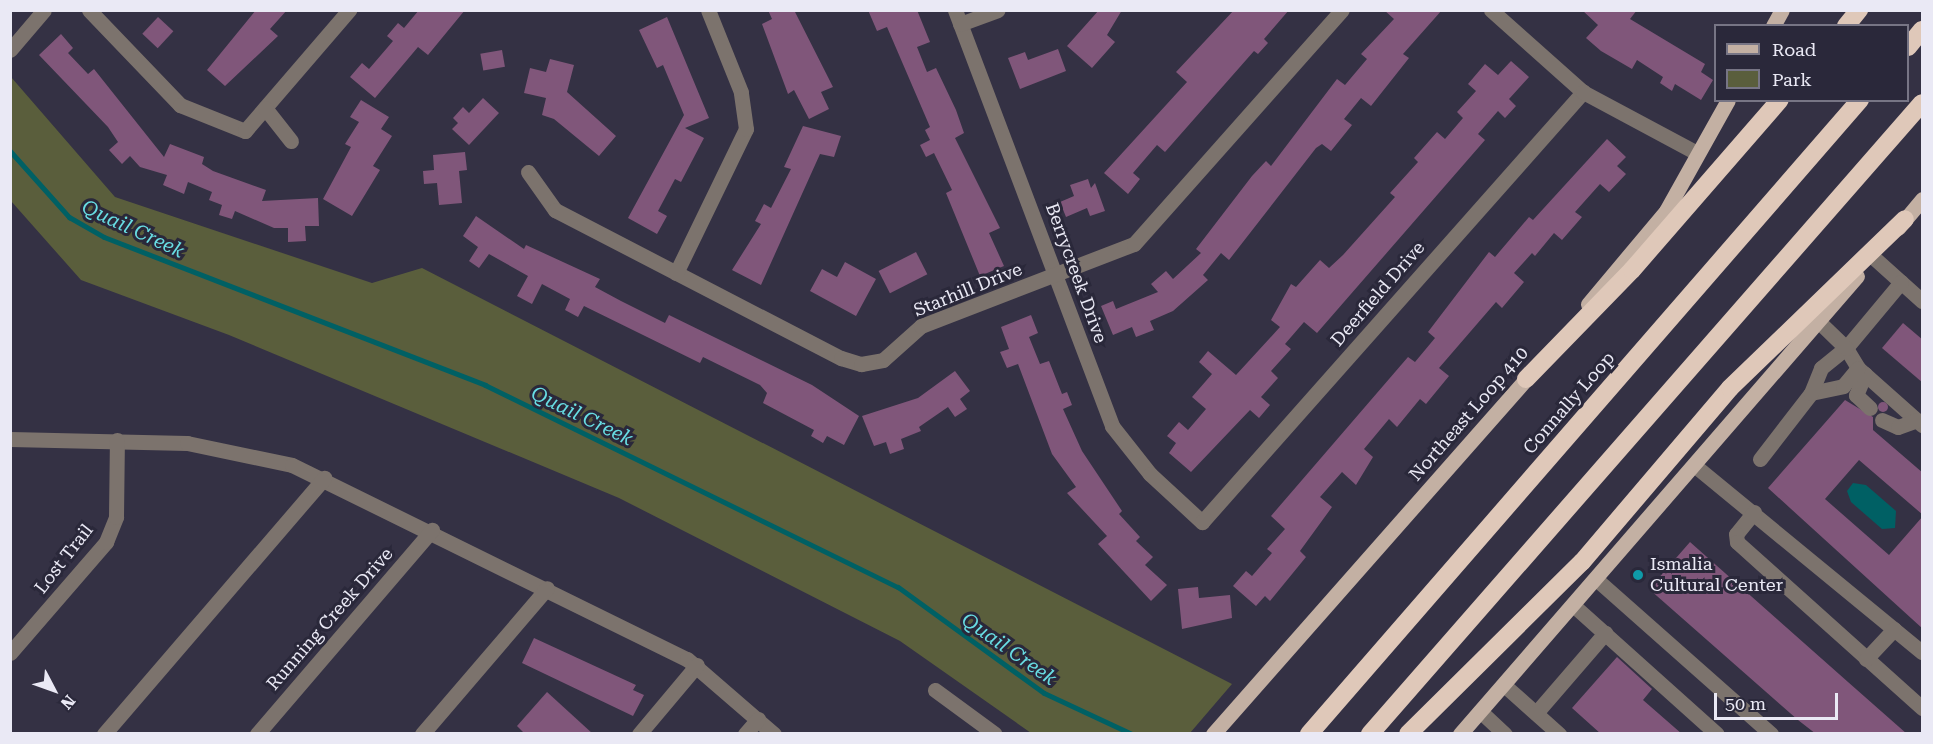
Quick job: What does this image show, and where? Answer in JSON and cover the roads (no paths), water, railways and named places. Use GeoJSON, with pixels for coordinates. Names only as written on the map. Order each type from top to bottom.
{"type":"FeatureCollection","features":[{"type":"Feature","properties":{"kind":"highway"},"geometry":{"type":"LineString","coordinates":[[1848,24],[1859,10]]}},
{"type":"Feature","properties":{"kind":"highway"},"geometry":{"type":"LineString","coordinates":[[1909,46],[1923,30]]}},
{"type":"Feature","properties":{"kind":"highway"},"geometry":{"type":"LineString","coordinates":[[1526,379],[1632,270],[1778,102]]}},
{"type":"Feature","properties":{"kind":"highway","name":"Connally Loop"},"geometry":{"type":"LineString","coordinates":[[1309,734],[1858,102]]}},
{"type":"Feature","properties":{"kind":"highway"},"geometry":{"type":"LineString","coordinates":[[1370,734],[1923,103]]}},
{"type":"Feature","properties":{"kind":"highway"},"geometry":{"type":"LineString","coordinates":[[1408,734],[1582,562],[1730,388],[1905,219]]}},
{"type":"Feature","properties":{"kind":"main road"},"geometry":{"type":"LineString","coordinates":[[1774,24],[1782,10]]}},
{"type":"Feature","properties":{"kind":"main road","name":"Northeast Loop 410"},"geometry":{"type":"LineString","coordinates":[[1213,734],[1526,379],[1666,211],[1727,102]]}},
{"type":"Feature","properties":{"kind":"main road"},"geometry":{"type":"LineString","coordinates":[[1460,734],[1923,199]]}},
{"type":"Feature","properties":{"kind":"street"},"geometry":{"type":"LineString","coordinates":[[10,50],[44,10]]}},
{"type":"Feature","properties":{"kind":"street"},"geometry":{"type":"LineString","coordinates":[[89,10],[180,105],[245,130],[349,10]]}},
{"type":"Feature","properties":{"kind":"street"},"geometry":{"type":"LineString","coordinates":[[676,273],[746,129],[741,92],[708,10]]}},
{"type":"Feature","properties":{"kind":"street"},"geometry":{"type":"LineString","coordinates":[[957,17],[998,10]]}},
{"type":"Feature","properties":{"kind":"street","name":"Starhill Drive"},"geometry":{"type":"LineString","coordinates":[[528,172],[555,210],[676,273],[861,364],[883,360],[921,327],[1058,276],[1125,248],[1148,231],[1342,10]]}},
{"type":"Feature","properties":{"kind":"street"},"geometry":{"type":"LineString","coordinates":[[1491,10],[1582,92],[1697,153]]}},
{"type":"Feature","properties":{"kind":"street","name":"Berrycreek Drive"},"geometry":{"type":"LineString","coordinates":[[957,17],[1058,276],[1112,426],[1149,474],[1202,522]]}},
{"type":"Feature","properties":{"kind":"street","name":"Deerfield Drive"},"geometry":{"type":"LineString","coordinates":[[1202,522],[1582,92]]}},
{"type":"Feature","properties":{"kind":"street"},"geometry":{"type":"LineString","coordinates":[[265,108],[291,141]]}},
{"type":"Feature","properties":{"kind":"street"},"geometry":{"type":"LineString","coordinates":[[1874,256],[1923,302]]}},
{"type":"Feature","properties":{"kind":"street"},"geometry":{"type":"LineString","coordinates":[[1760,459],[1811,393],[1821,368],[1846,348],[1901,282]]}},
{"type":"Feature","properties":{"kind":"street"},"geometry":{"type":"LineString","coordinates":[[1818,321],[1846,348],[1861,371],[1920,423]]}},
{"type":"Feature","properties":{"kind":"street"},"geometry":{"type":"LineString","coordinates":[[1811,393],[1843,386],[1861,371]]}},
{"type":"Feature","properties":{"kind":"street"},"geometry":{"type":"LineString","coordinates":[[1861,371],[1856,395],[1870,408]]}},
{"type":"Feature","properties":{"kind":"street"},"geometry":{"type":"LineString","coordinates":[[1882,420],[1898,427],[1920,423]]}},
{"type":"Feature","properties":{"kind":"street"},"geometry":{"type":"LineString","coordinates":[[10,439],[117,440],[244,451],[324,478],[432,530],[697,665],[774,734]]}},
{"type":"Feature","properties":{"kind":"street","name":"Lost Trail"},"geometry":{"type":"LineString","coordinates":[[10,653],[106,542],[116,517],[117,440]]}},
{"type":"Feature","properties":{"kind":"street"},"geometry":{"type":"LineString","coordinates":[[1694,465],[1923,652]]}},
{"type":"Feature","properties":{"kind":"street"},"geometry":{"type":"LineString","coordinates":[[104,734],[324,478]]}},
{"type":"Feature","properties":{"kind":"street"},"geometry":{"type":"LineString","coordinates":[[1754,512],[1736,534],[1737,542],[1923,708]]}},
{"type":"Feature","properties":{"kind":"street","name":"Running Creek Drive"},"geometry":{"type":"LineString","coordinates":[[257,734],[432,530]]}},
{"type":"Feature","properties":{"kind":"street"},"geometry":{"type":"LineString","coordinates":[[1596,579],[1771,734]]}},
{"type":"Feature","properties":{"kind":"street"},"geometry":{"type":"LineString","coordinates":[[422,734],[547,588]]}},
{"type":"Feature","properties":{"kind":"street"},"geometry":{"type":"LineString","coordinates":[[1573,605],[1716,734]]}},
{"type":"Feature","properties":{"kind":"street"},"geometry":{"type":"LineString","coordinates":[[1866,659],[1894,629]]}},
{"type":"Feature","properties":{"kind":"street"},"geometry":{"type":"LineString","coordinates":[[1536,713],[1605,633]]}},
{"type":"Feature","properties":{"kind":"street"},"geometry":{"type":"LineString","coordinates":[[639,734],[697,665]]}},
{"type":"Feature","properties":{"kind":"street"},"geometry":{"type":"LineString","coordinates":[[1504,685],[1559,734]]}},
{"type":"Feature","properties":{"kind":"street"},"geometry":{"type":"LineString","coordinates":[[935,690],[993,733]]}},
{"type":"Feature","properties":{"kind":"street"},"geometry":{"type":"LineString","coordinates":[[1480,711],[1505,734]]}},
{"type":"Feature","properties":{"kind":"street"},"geometry":{"type":"LineString","coordinates":[[745,734],[758,719]]}},
{"type":"Feature","properties":{"kind":"waterway","name":"Quail Creek"},"geometry":{"type":"LineString","coordinates":[[10,151],[69,217],[104,237],[485,385],[898,587],[1044,693],[1132,734]]}},
{"type":"Feature","properties":{"kind":"place","name":"Ismalia Cultural Center"},"geometry":{"type":"Point","coordinates":[1638,575]}}]}
